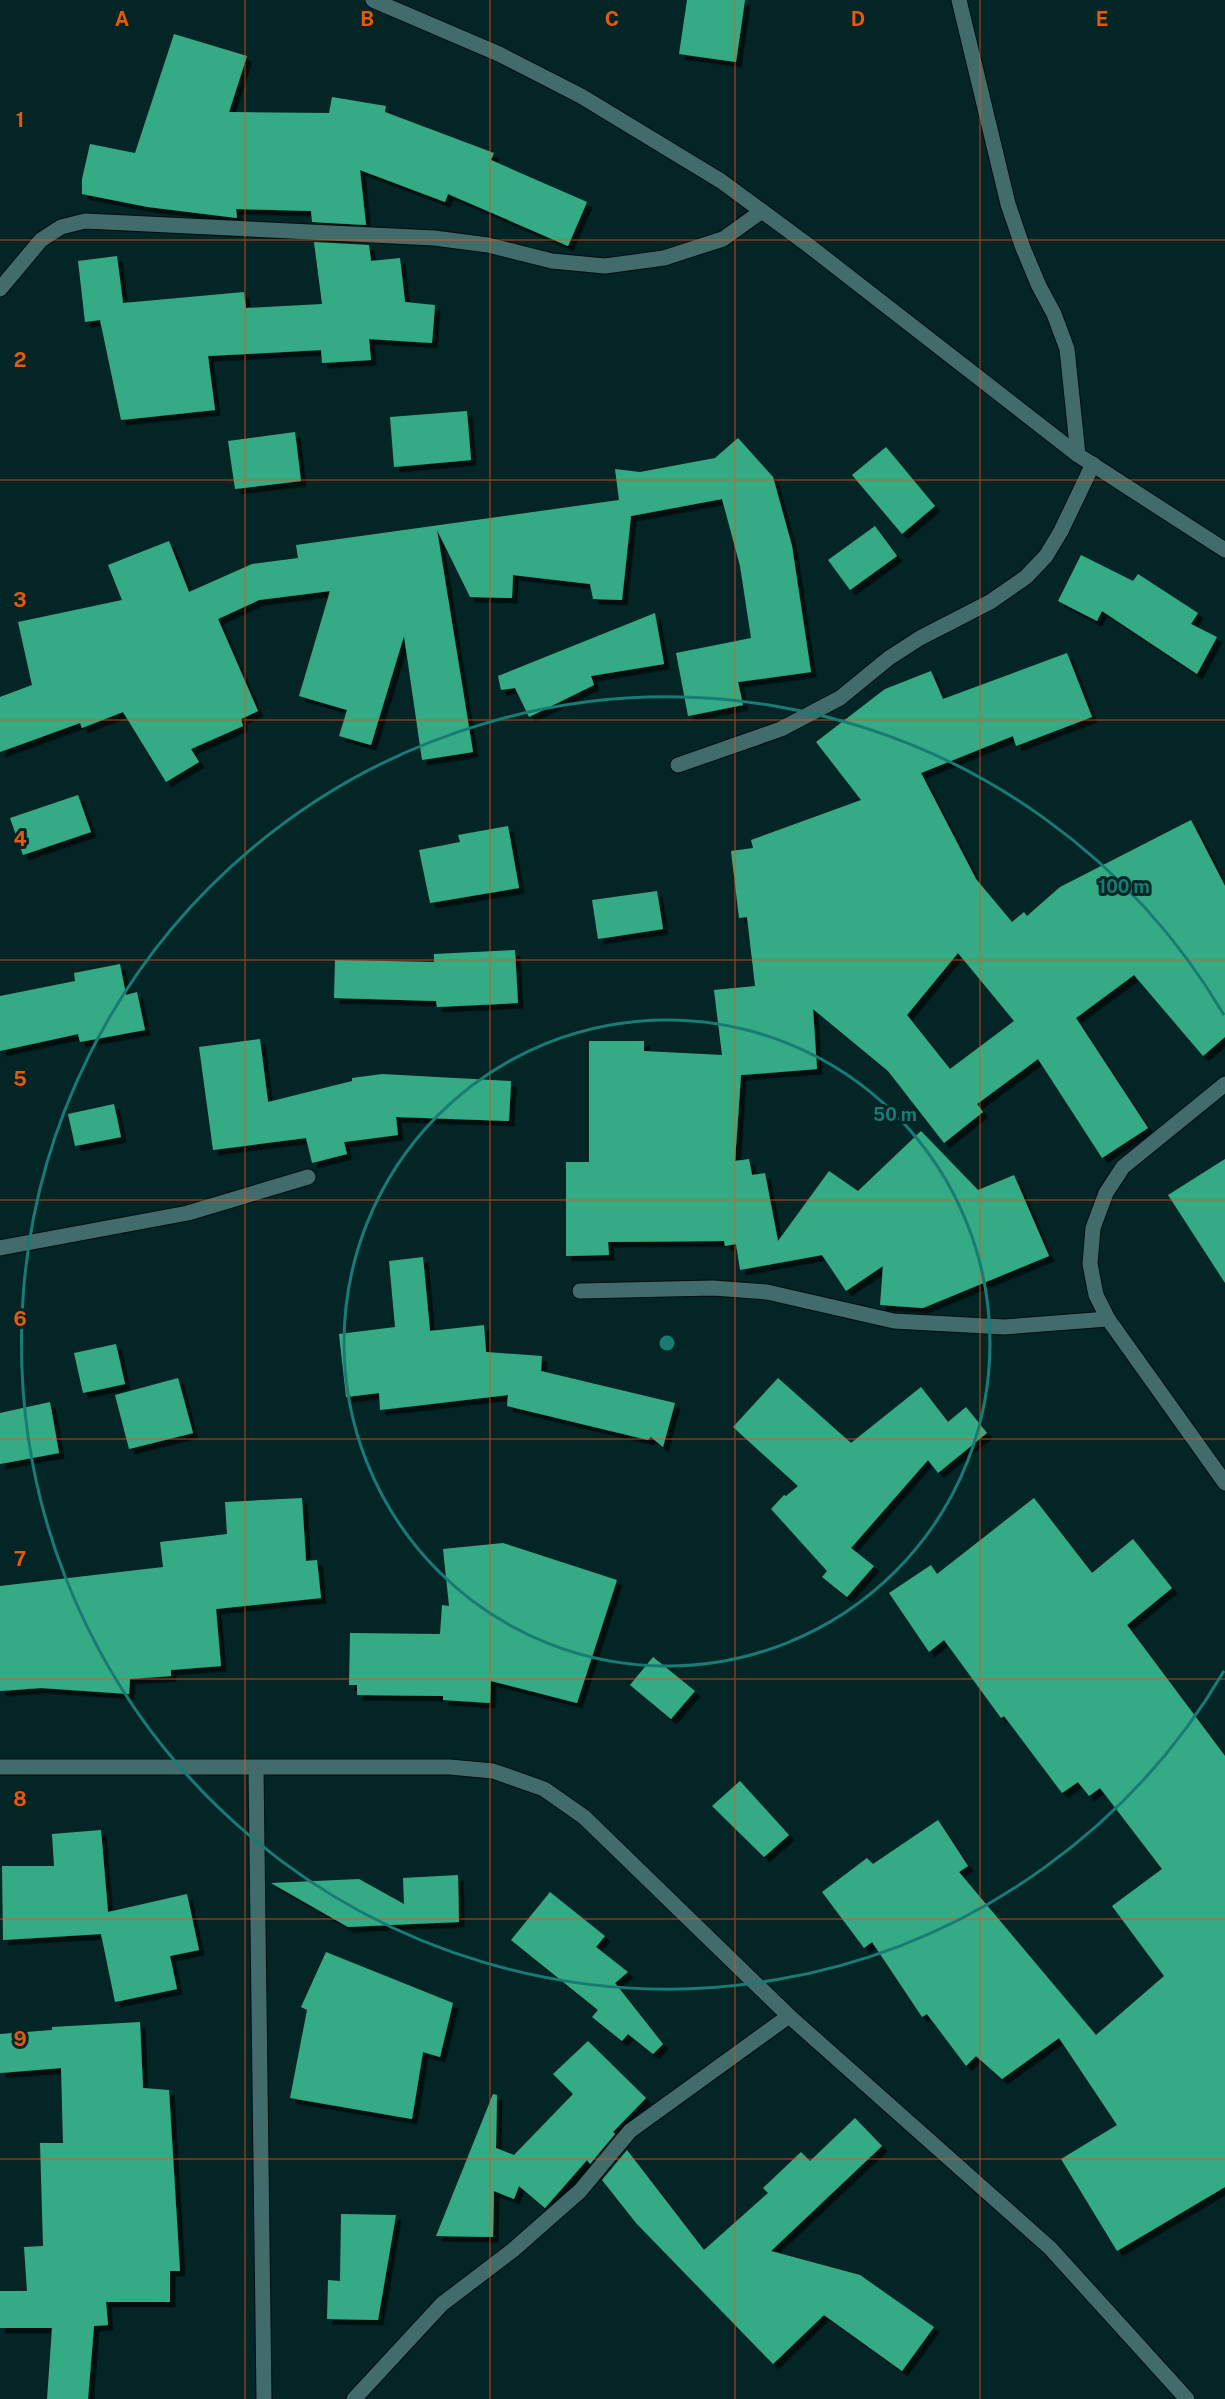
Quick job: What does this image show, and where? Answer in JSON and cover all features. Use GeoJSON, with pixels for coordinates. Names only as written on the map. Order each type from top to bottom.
{"type":"FeatureCollection","features":[{"type":"Feature","properties":{"kind":"street"},"geometry":{"type":"LineString","coordinates":[[373,0],[499,54],[581,96],[711,175],[762,211],[1078,455],[1225,550]]}},
{"type":"Feature","properties":{"kind":"street"},"geometry":{"type":"LineString","coordinates":[[959,0],[1008,204],[1023,248],[1054,314],[1067,349],[1078,455]]}},
{"type":"Feature","properties":{"kind":"street"},"geometry":{"type":"LineString","coordinates":[[0,289],[41,240],[61,227],[85,221],[434,238],[488,245],[552,261],[605,266],[664,258],[723,239],[762,211]]}},
{"type":"Feature","properties":{"kind":"street"},"geometry":{"type":"LineString","coordinates":[[678,765],[781,729],[840,698],[920,638],[990,602],[1026,577],[1052,548],[1093,464]]}},
{"type":"Feature","properties":{"kind":"street"},"geometry":{"type":"LineString","coordinates":[[1225,1084],[1123,1167],[1106,1193],[1093,1228],[1090,1264],[1096,1295],[1108,1319],[1225,1483]]}},
{"type":"Feature","properties":{"kind":"street"},"geometry":{"type":"LineString","coordinates":[[0,1248],[188,1213],[308,1177]]}},
{"type":"Feature","properties":{"kind":"street"},"geometry":{"type":"LineString","coordinates":[[580,1291],[713,1288],[767,1292],[894,1321],[1004,1327],[1108,1319]]}},
{"type":"Feature","properties":{"kind":"street"},"geometry":{"type":"LineString","coordinates":[[0,1767],[450,1767],[493,1771],[544,1789],[584,1817],[789,2016],[1050,2248],[1187,2399]]}},
{"type":"Feature","properties":{"kind":"street"},"geometry":{"type":"LineString","coordinates":[[256,1768],[264,2399]]}},
{"type":"Feature","properties":{"kind":"street"},"geometry":{"type":"LineString","coordinates":[[354,2399],[441,2304],[513,2250],[580,2191],[630,2131],[789,2016]]}},
{"type":"Feature","properties":{"kind":"building"},"geometry":{"type":"Polygon","coordinates":[[[687,0],[745,0],[736,62],[679,54],[687,0]]]}},
{"type":"Feature","properties":{"kind":"building"},"geometry":{"type":"Polygon","coordinates":[[[174,34],[247,56],[229,112],[329,113],[332,97],[386,106],[385,112],[494,153],[491,160],[587,202],[568,246],[448,194],[445,202],[360,170],[366,225],[312,222],[311,211],[236,209],[237,218],[148,207],[82,194],[82,179],[90,144],[135,153],[174,34]]]}},
{"type":"Feature","properties":{"kind":"building"},"geometry":{"type":"Polygon","coordinates":[[[314,242],[369,245],[371,261],[400,258],[405,302],[435,305],[432,343],[369,339],[371,360],[322,363],[321,350],[208,356],[215,410],[121,420],[100,320],[85,322],[78,261],[117,256],[123,303],[244,292],[246,308],[322,304],[314,242]]]}},
{"type":"Feature","properties":{"kind":"building"},"geometry":{"type":"Polygon","coordinates":[[[467,411],[471,460],[394,467],[390,417],[467,411]]]}},
{"type":"Feature","properties":{"kind":"building"},"geometry":{"type":"Polygon","coordinates":[[[295,432],[301,481],[235,489],[228,441],[295,432]]]}},
{"type":"Feature","properties":{"kind":"building"},"geometry":{"type":"Polygon","coordinates":[[[738,438],[773,477],[792,546],[811,672],[738,682],[743,705],[688,716],[676,653],[751,638],[740,566],[722,499],[631,516],[622,600],[593,599],[590,584],[513,575],[512,598],[470,597],[437,530],[473,752],[422,760],[404,636],[371,745],[339,736],[347,710],[299,696],[330,591],[259,600],[218,619],[258,711],[241,719],[243,726],[191,749],[199,762],[166,782],[123,712],[82,728],[80,723],[0,752],[0,697],[32,685],[18,622],[122,600],[108,565],[169,541],[189,592],[252,564],[298,558],[296,545],[619,500],[615,469],[640,472],[715,458],[738,438]]]}},
{"type":"Feature","properties":{"kind":"building"},"geometry":{"type":"Polygon","coordinates":[[[886,447],[935,506],[902,534],[852,475],[886,447]]]}},
{"type":"Feature","properties":{"kind":"building"},"geometry":{"type":"Polygon","coordinates":[[[875,526],[897,556],[850,590],[828,560],[875,526]]]}},
{"type":"Feature","properties":{"kind":"building"},"geometry":{"type":"Polygon","coordinates":[[[1081,555],[1133,581],[1138,574],[1198,613],[1191,624],[1217,637],[1197,674],[1102,611],[1097,621],[1058,601],[1081,555]]]}},
{"type":"Feature","properties":{"kind":"building"},"geometry":{"type":"Polygon","coordinates":[[[655,613],[664,664],[591,676],[594,685],[529,717],[515,688],[501,690],[498,676],[655,613]]]}},
{"type":"Feature","properties":{"kind":"building"},"geometry":{"type":"Polygon","coordinates":[[[1067,653],[1092,717],[1016,746],[1013,736],[921,773],[976,879],[1012,922],[1024,912],[1027,916],[1060,887],[1191,820],[1225,886],[1225,1037],[1203,1056],[1134,975],[1076,1018],[1148,1128],[1102,1158],[1038,1059],[977,1104],[983,1112],[944,1143],[888,1071],[813,1009],[817,1069],[741,1075],[735,1161],[749,1159],[752,1175],[765,1173],[778,1241],[829,1171],[858,1191],[921,1131],[978,1190],[1014,1175],[1049,1256],[923,1308],[880,1305],[883,1266],[846,1291],[822,1255],[740,1270],[736,1244],[725,1246],[724,1241],[608,1242],[609,1255],[566,1256],[566,1162],[589,1162],[589,1041],[644,1041],[644,1051],[722,1055],[714,990],[755,986],[747,917],[739,918],[731,851],[753,848],[751,840],[861,800],[816,742],[885,689],[931,671],[943,699],[1067,653]],[[958,953],[907,1015],[950,1069],[1014,1021],[958,953]]]}},
{"type":"Feature","properties":{"kind":"building"},"geometry":{"type":"Polygon","coordinates":[[[78,795],[91,832],[23,855],[10,818],[78,795]]]}},
{"type":"Feature","properties":{"kind":"building"},"geometry":{"type":"Polygon","coordinates":[[[508,826],[519,888],[430,903],[419,850],[460,842],[458,835],[508,826]]]}},
{"type":"Feature","properties":{"kind":"building"},"geometry":{"type":"Polygon","coordinates":[[[657,891],[663,929],[598,939],[592,900],[657,891]]]}},
{"type":"Feature","properties":{"kind":"building"},"geometry":{"type":"Polygon","coordinates":[[[515,950],[518,1003],[437,1007],[436,1001],[334,998],[335,960],[434,962],[434,954],[515,950]]]}},
{"type":"Feature","properties":{"kind":"building"},"geometry":{"type":"Polygon","coordinates":[[[120,964],[126,995],[137,992],[145,1030],[80,1042],[78,1034],[0,1051],[0,996],[75,981],[74,973],[120,964]]]}},
{"type":"Feature","properties":{"kind":"building"},"geometry":{"type":"Polygon","coordinates":[[[260,1039],[268,1102],[352,1081],[352,1078],[382,1074],[511,1081],[509,1121],[396,1117],[398,1135],[344,1142],[347,1154],[312,1163],[306,1138],[213,1150],[199,1047],[260,1039]]]}},
{"type":"Feature","properties":{"kind":"building"},"geometry":{"type":"Polygon","coordinates":[[[114,1104],[121,1137],[75,1146],[68,1114],[114,1104]]]}},
{"type":"Feature","properties":{"kind":"building"},"geometry":{"type":"Polygon","coordinates":[[[1225,1159],[1225,1283],[1168,1195],[1225,1159]]]}},
{"type":"Feature","properties":{"kind":"building"},"geometry":{"type":"Polygon","coordinates":[[[423,1257],[430,1331],[484,1325],[486,1352],[542,1356],[541,1371],[675,1403],[663,1447],[651,1437],[648,1440],[507,1406],[508,1395],[380,1410],[379,1393],[346,1397],[339,1334],[395,1327],[389,1261],[423,1257]]]}},
{"type":"Feature","properties":{"kind":"building"},"geometry":{"type":"Polygon","coordinates":[[[116,1344],[125,1384],[83,1393],[74,1353],[116,1344]]]}},
{"type":"Feature","properties":{"kind":"building"},"geometry":{"type":"Polygon","coordinates":[[[178,1378],[193,1433],[129,1449],[115,1395],[178,1378]]]}},
{"type":"Feature","properties":{"kind":"building"},"geometry":{"type":"Polygon","coordinates":[[[778,1378],[851,1443],[921,1387],[948,1422],[966,1407],[987,1433],[938,1473],[928,1460],[851,1548],[874,1566],[847,1597],[822,1577],[827,1571],[771,1509],[784,1495],[786,1496],[798,1486],[733,1427],[778,1378]]]}},
{"type":"Feature","properties":{"kind":"building"},"geometry":{"type":"Polygon","coordinates":[[[50,1402],[59,1453],[0,1464],[0,1413],[50,1402]]]}},
{"type":"Feature","properties":{"kind":"building"},"geometry":{"type":"Polygon","coordinates":[[[302,1498],[306,1561],[317,1560],[321,1598],[216,1609],[221,1666],[171,1670],[171,1676],[130,1679],[129,1694],[41,1688],[0,1691],[0,1586],[163,1567],[160,1542],[227,1534],[225,1502],[302,1498]]]}},
{"type":"Feature","properties":{"kind":"building"},"geometry":{"type":"Polygon","coordinates":[[[1034,1498],[1092,1573],[1133,1539],[1172,1588],[1127,1625],[1225,1756],[1225,2187],[1117,2251],[1061,2159],[1117,2125],[1059,2038],[1002,2079],[976,2056],[966,2066],[927,2014],[922,2017],[872,1942],[864,1948],[822,1892],[867,1858],[873,1864],[938,1820],[968,1866],[959,1872],[1096,2035],[1164,1976],[1112,1906],[1162,1869],[1100,1788],[1089,1796],[1078,1782],[1062,1793],[1004,1716],[1001,1718],[944,1640],[929,1652],[889,1593],[931,1565],[937,1574],[1034,1498]]]}},
{"type":"Feature","properties":{"kind":"building"},"geometry":{"type":"Polygon","coordinates":[[[503,1543],[617,1580],[577,1703],[491,1681],[490,1703],[443,1700],[443,1696],[357,1695],[357,1685],[349,1685],[350,1633],[440,1634],[442,1605],[449,1606],[443,1549],[503,1543]]]}},
{"type":"Feature","properties":{"kind":"building"},"geometry":{"type":"Polygon","coordinates":[[[653,1657],[695,1691],[671,1719],[630,1685],[653,1657]]]}},
{"type":"Feature","properties":{"kind":"building"},"geometry":{"type":"Polygon","coordinates":[[[740,1781],[789,1835],[764,1857],[712,1806],[740,1781]]]}},
{"type":"Feature","properties":{"kind":"building"},"geometry":{"type":"Polygon","coordinates":[[[101,1830],[108,1912],[187,1894],[199,1950],[170,1956],[177,1989],[115,2002],[101,1934],[3,1940],[2,1866],[54,1866],[52,1834],[101,1830]]]}},
{"type":"Feature","properties":{"kind":"building"},"geometry":{"type":"Polygon","coordinates":[[[458,1875],[459,1922],[348,1927],[271,1883],[359,1879],[404,1904],[403,1878],[458,1875]]]}},
{"type":"Feature","properties":{"kind":"building"},"geometry":{"type":"Polygon","coordinates":[[[550,1892],[605,1936],[596,1947],[628,1972],[615,1983],[663,2044],[653,2054],[628,2034],[622,2041],[592,2017],[598,2010],[511,1940],[550,1892]]]}},
{"type":"Feature","properties":{"kind":"building"},"geometry":{"type":"Polygon","coordinates":[[[326,1952],[453,2003],[440,2057],[423,2052],[412,2119],[290,2098],[307,2010],[301,2007],[326,1952]]]}},
{"type":"Feature","properties":{"kind":"building"},"geometry":{"type":"Polygon","coordinates":[[[140,2022],[143,2088],[169,2090],[180,2271],[170,2271],[170,2302],[106,2302],[108,2325],[94,2326],[88,2399],[47,2399],[52,2328],[0,2328],[0,2291],[27,2291],[24,2247],[43,2246],[40,2143],[63,2143],[61,2068],[0,2073],[0,2034],[52,2030],[52,2027],[140,2022]]]}},
{"type":"Feature","properties":{"kind":"building"},"geometry":{"type":"Polygon","coordinates":[[[588,2041],[646,2098],[613,2132],[615,2134],[590,2164],[587,2160],[545,2208],[519,2186],[514,2199],[494,2191],[493,2237],[436,2236],[493,2094],[497,2095],[496,2148],[514,2155],[573,2094],[553,2074],[588,2041]]]}},
{"type":"Feature","properties":{"kind":"building"},"geometry":{"type":"Polygon","coordinates":[[[855,2118],[882,2146],[771,2251],[860,2275],[934,2327],[902,2371],[824,2315],[773,2364],[636,2223],[602,2180],[627,2150],[704,2250],[768,2193],[763,2188],[801,2152],[810,2161],[855,2118]]]}},
{"type":"Feature","properties":{"kind":"building"},"geometry":{"type":"Polygon","coordinates":[[[341,2214],[396,2215],[378,2320],[327,2319],[328,2280],[340,2281],[341,2214]]]}}]}
